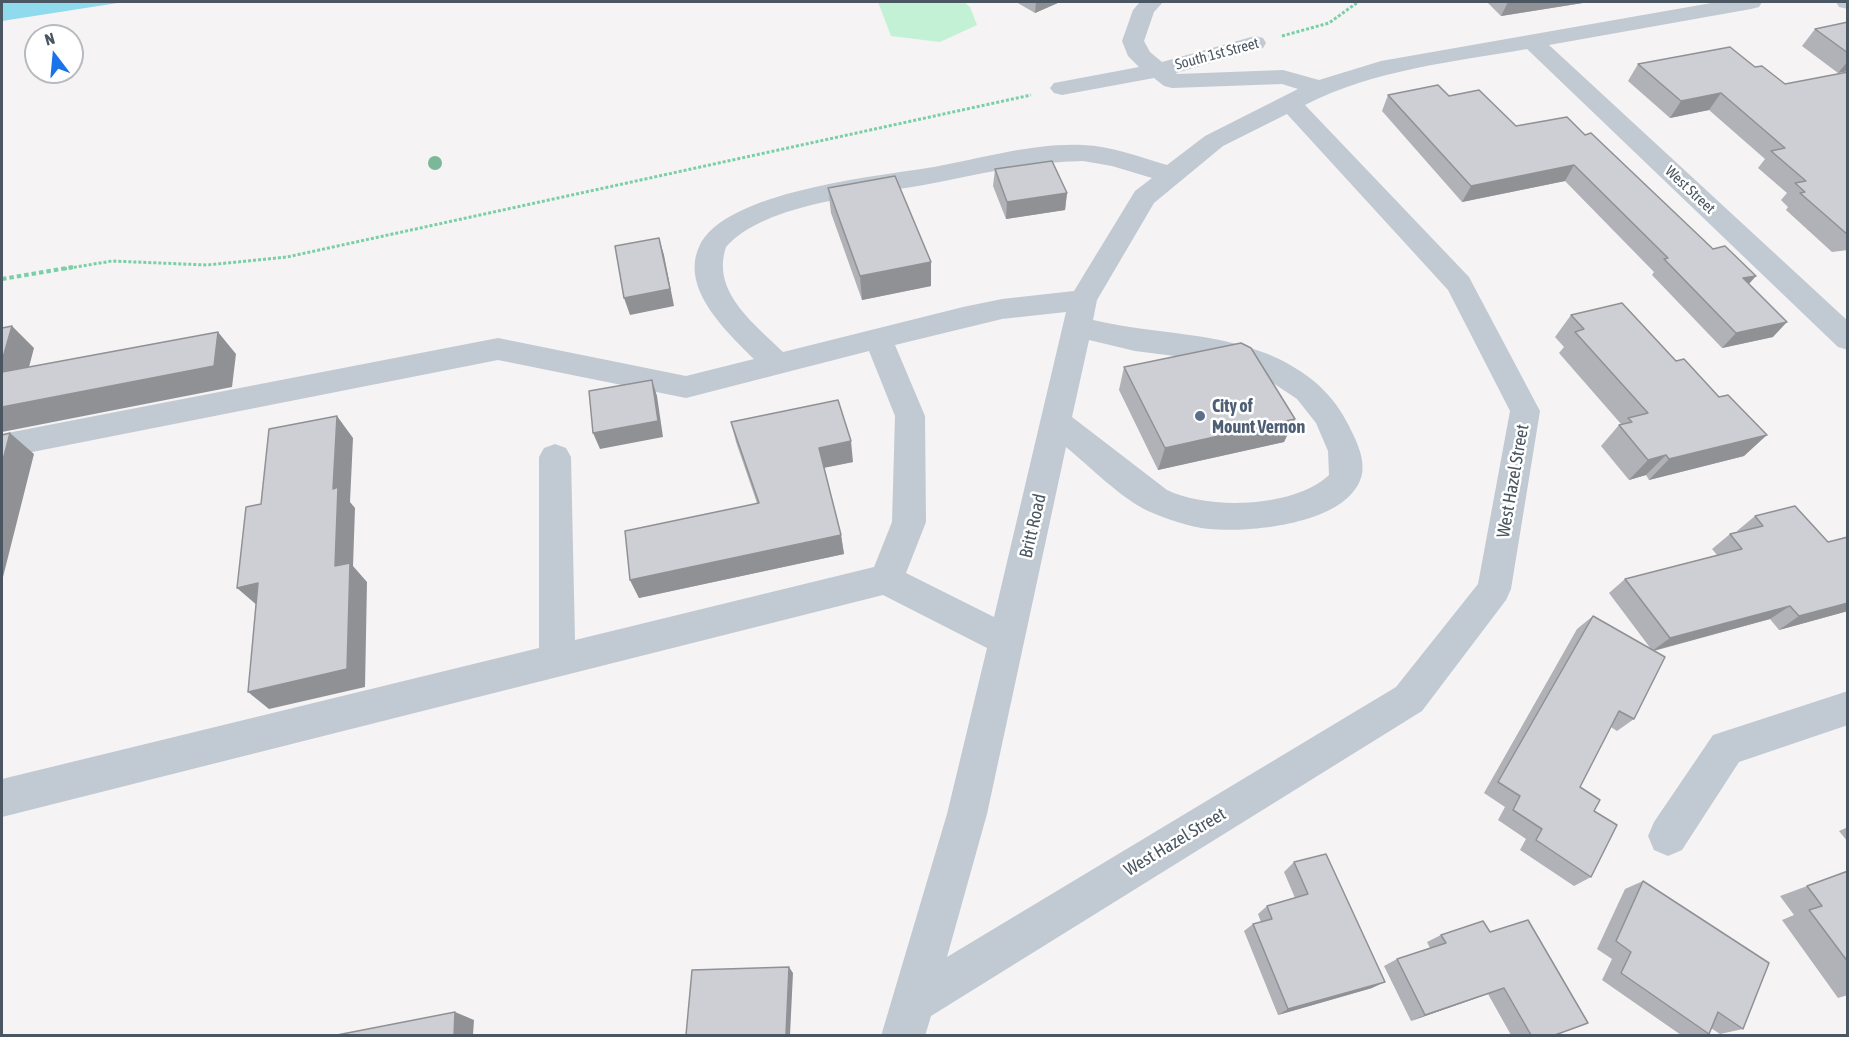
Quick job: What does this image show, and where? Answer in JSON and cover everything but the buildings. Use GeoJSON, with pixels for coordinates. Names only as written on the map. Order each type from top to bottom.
{"type":"FeatureCollection","features":[{"type":"Feature","properties":{"kind":"street"},"geometry":{"type":"LineString","coordinates":[[1152,2],[1144,10],[1133,41],[1140,56],[1159,70]]}},
{"type":"Feature","properties":{"kind":"street"},"geometry":{"type":"LineString","coordinates":[[1304,95],[1381,68],[1751,2]]}},
{"type":"Feature","properties":{"kind":"street","name":"West Street"},"geometry":{"type":"LineString","coordinates":[[1532,41],[1848,339]]}},
{"type":"Feature","properties":{"kind":"street","name":"South 1st Street"},"geometry":{"type":"LineString","coordinates":[[1159,70],[1255,43]]}},
{"type":"Feature","properties":{"kind":"street"},"geometry":{"type":"LineString","coordinates":[[1062,88],[1159,70]]}},
{"type":"Feature","properties":{"kind":"street","name":"South 1st Street"},"geometry":{"type":"LineString","coordinates":[[1159,70],[1172,81],[1283,77],[1304,95]]}},
{"type":"Feature","properties":{"kind":"street","name":"Britt Road"},"geometry":{"type":"LineString","coordinates":[[908,1019],[966,814],[1080,313],[1144,197],[1214,141],[1304,95]]}},
{"type":"Feature","properties":{"kind":"street","name":"West Hazel Street"},"geometry":{"type":"LineString","coordinates":[[908,1019],[1409,699],[1494,589],[1525,411],[1459,284],[1304,95]]}},
{"type":"Feature","properties":{"kind":"street"},"geometry":{"type":"LineString","coordinates":[[776,363],[726,310],[715,292],[709,275],[710,259],[715,242],[749,219],[787,203],[847,190],[1048,155],[1086,153],[1172,175]]}},
{"type":"Feature","properties":{"kind":"street"},"geometry":{"type":"LineString","coordinates":[[2,446],[498,349],[686,387],[1002,309],[1080,313],[1134,340],[1196,346],[1242,356],[1290,380],[1313,396],[1338,436],[1345,452],[1347,469],[1344,481],[1334,492],[1302,505],[1267,513],[1210,515],[1175,508],[1146,494],[1056,421]]}},
{"type":"Feature","properties":{"kind":"street"},"geometry":{"type":"LineString","coordinates":[[878,338],[910,416],[909,522],[886,579]]}},
{"type":"Feature","properties":{"kind":"street"},"geometry":{"type":"LineString","coordinates":[[555,457],[557,661]]}},
{"type":"Feature","properties":{"kind":"street"},"geometry":{"type":"LineString","coordinates":[[2,798],[886,579],[933,605],[1007,640]]}},
{"type":"Feature","properties":{"kind":"street"},"geometry":{"type":"LineString","coordinates":[[1668,836],[1726,748],[1848,708]]}},
{"type":"Feature","properties":{"kind":"path","name":"South 1st Street"},"geometry":{"type":"LineString","coordinates":[[1255,43],[1329,24],[1358,2]]}},
{"type":"Feature","properties":{"kind":"path"},"geometry":{"type":"LineString","coordinates":[[2,279],[112,261],[207,265],[287,257],[1062,88]]}},
{"type":"Feature","properties":{"kind":"green space"},"geometry":{"type":"Polygon","coordinates":[[[878,2],[964,2],[970,7],[977,25],[940,42],[891,36],[878,2]]]}},
{"type":"Feature","properties":{"kind":"water"},"geometry":{"type":"Polygon","coordinates":[[[2,2],[124,2],[2,21],[2,2]]]}},
{"type":"Feature","properties":{"kind":"place","name":"City of Mount Vernon"},"geometry":{"type":"Point","coordinates":[1200,416]}}]}
